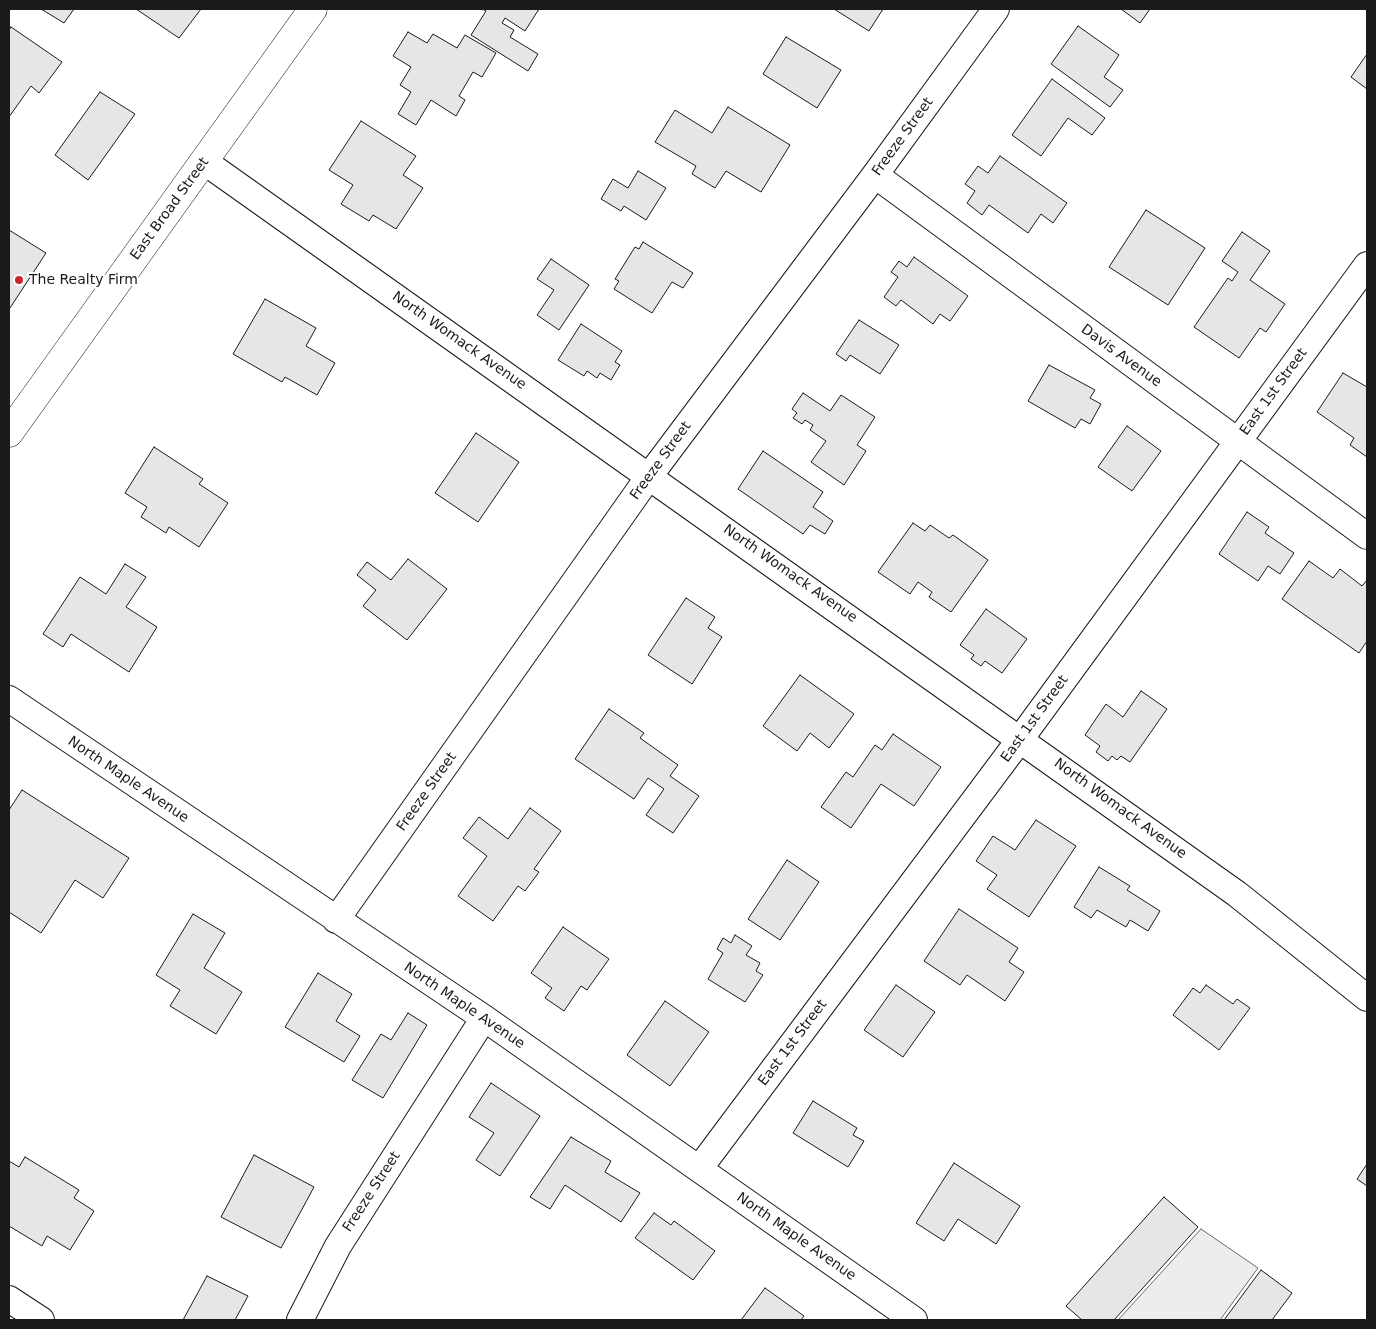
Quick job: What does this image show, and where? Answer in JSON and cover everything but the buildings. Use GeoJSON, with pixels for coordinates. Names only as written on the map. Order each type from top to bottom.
{"type":"FeatureCollection","features":[{"type":"Feature","properties":{"kind":"street","name":"East Broad Street"},"geometry":{"type":"LineString","coordinates":[[9,434],[205,162],[312,9]]}},
{"type":"Feature","properties":{"kind":"street","name":"Freeze Street"},"geometry":{"type":"LineString","coordinates":[[336,920],[650,476],[875,176],[996,9]]}},
{"type":"Feature","properties":{"kind":"street","name":"North Womack Avenue"},"geometry":{"type":"LineString","coordinates":[[205,162],[1021,738],[1238,894],[1367,998]]}},
{"type":"Feature","properties":{"kind":"street","name":"Davis Avenue"},"geometry":{"type":"LineString","coordinates":[[875,176],[1367,536]]}},
{"type":"Feature","properties":{"kind":"street","name":"East 1st Street"},"geometry":{"type":"LineString","coordinates":[[699,1169],[1021,738],[1367,265]]}},
{"type":"Feature","properties":{"kind":"street","name":"North Maple Avenue"},"geometry":{"type":"LineString","coordinates":[[9,700],[484,1018],[914,1320]]}},
{"type":"Feature","properties":{"kind":"street","name":"Freeze Street"},"geometry":{"type":"LineString","coordinates":[[300,1320],[338,1246],[484,1018]]}},
{"type":"Feature","properties":{"kind":"street"},"geometry":{"type":"LineString","coordinates":[[9,1299],[41,1320]]}},
{"type":"Feature","properties":{"kind":"shaded area"},"geometry":{"type":"Polygon","coordinates":[[[1201,1229],[1258,1268],[1220,1320],[1118,1320],[1201,1229]]]}},
{"type":"Feature","properties":{"kind":"place","name":"The Realty Firm"},"geometry":{"type":"Point","coordinates":[19,280]}}]}
